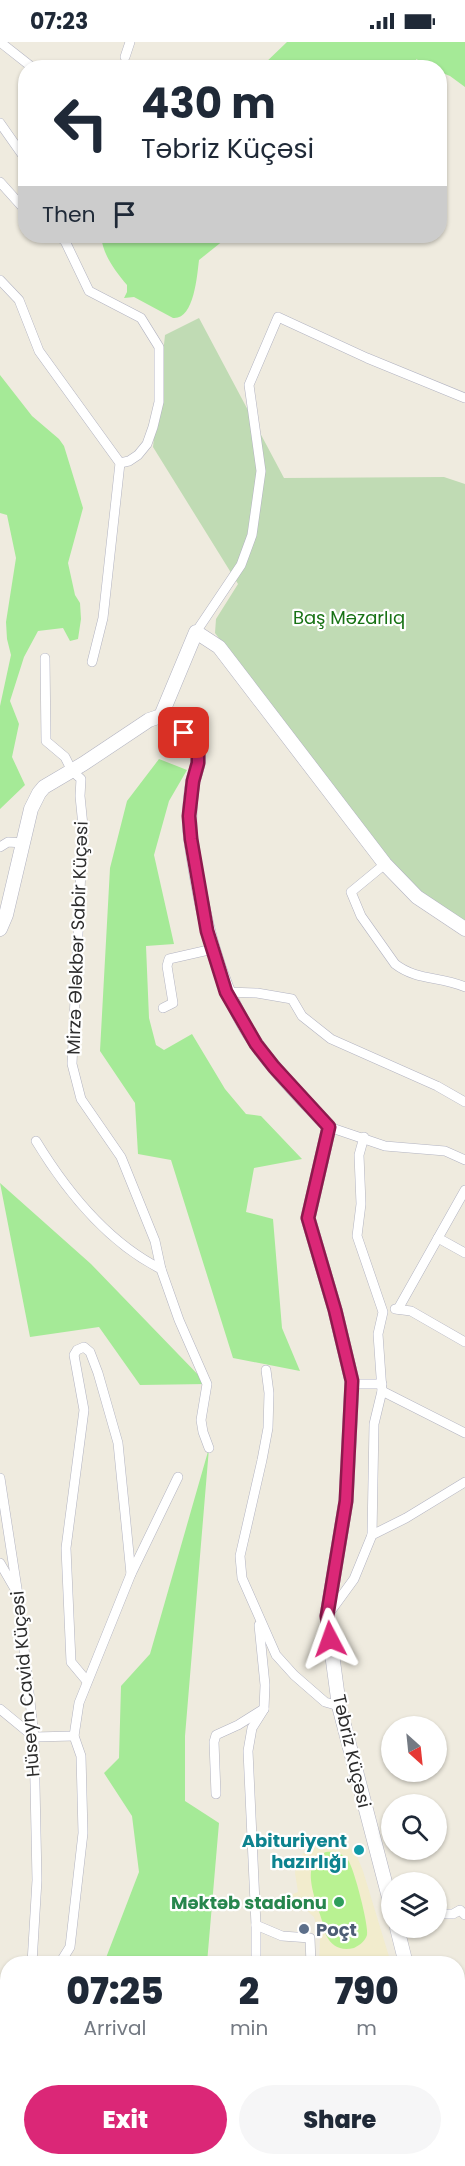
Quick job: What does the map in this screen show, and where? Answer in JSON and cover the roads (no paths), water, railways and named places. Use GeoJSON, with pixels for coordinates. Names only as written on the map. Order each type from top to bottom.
{"type":"FeatureCollection","features":[{"type":"Feature","properties":{"kind":"street"},"geometry":{"type":"LineString","coordinates":[[0,42],[23,60]]}},
{"type":"Feature","properties":{"kind":"street"},"geometry":{"type":"LineString","coordinates":[[124,57],[130,42]]}},
{"type":"Feature","properties":{"kind":"street"},"geometry":{"type":"LineString","coordinates":[[0,123],[18,149]]}},
{"type":"Feature","properties":{"kind":"street"},"geometry":{"type":"LineString","coordinates":[[0,182],[18,202]]}},
{"type":"Feature","properties":{"kind":"street"},"geometry":{"type":"LineString","coordinates":[[65,243],[89,291],[141,318],[159,347],[159,402],[153,427],[147,444],[138,455],[129,461],[120,463]]}},
{"type":"Feature","properties":{"kind":"street"},"geometry":{"type":"LineString","coordinates":[[0,280],[19,300],[39,351],[120,463],[103,618],[92,662]]}},
{"type":"Feature","properties":{"kind":"street"},"geometry":{"type":"LineString","coordinates":[[161,716],[196,633],[241,565],[252,535],[261,471],[249,385],[278,317],[368,358],[465,398]]}},
{"type":"Feature","properties":{"kind":"street"},"geometry":{"type":"LineString","coordinates":[[196,633],[219,647],[385,864],[417,897],[465,928]]}},
{"type":"Feature","properties":{"kind":"street","name":"Mirzə Ələkbər Sabir Küçəsi"},"geometry":{"type":"LineString","coordinates":[[45,658],[46,741],[66,757],[72,771],[81,779],[83,826],[72,1064],[81,1099],[121,1157],[155,1241],[161,1269],[179,1320],[207,1384],[201,1420],[202,1432],[209,1448]]}},
{"type":"Feature","properties":{"kind":"street"},"geometry":{"type":"LineString","coordinates":[[0,929],[6,915],[31,808],[39,793],[44,787],[148,720],[161,716],[172,721],[195,746],[198,754],[189,816],[207,931],[226,992],[256,1044],[329,1127],[385,1146],[445,1150],[465,1160]]}},
{"type":"Feature","properties":{"kind":"street"},"geometry":{"type":"LineString","coordinates":[[0,847],[8,842],[23,843]]}},
{"type":"Feature","properties":{"kind":"street"},"geometry":{"type":"LineString","coordinates":[[385,864],[351,892],[361,916],[395,964],[402,970],[465,987]]}},
{"type":"Feature","properties":{"kind":"street"},"geometry":{"type":"LineString","coordinates":[[163,1008],[173,1003],[167,966],[169,959],[213,949]]}},
{"type":"Feature","properties":{"kind":"street"},"geometry":{"type":"LineString","coordinates":[[226,992],[257,993],[292,999],[302,1016],[331,1039],[437,1086],[465,1102]]}},
{"type":"Feature","properties":{"kind":"street","name":"Təbriz Küçəsi"},"geometry":{"type":"LineString","coordinates":[[329,1127],[308,1218],[335,1310],[352,1384],[346,1501],[327,1616],[339,1706],[385,1872]]}},
{"type":"Feature","properties":{"kind":"street"},"geometry":{"type":"LineString","coordinates":[[327,1616],[354,1579],[372,1535],[374,1424],[382,1387],[378,1334],[383,1312],[357,1236],[362,1194],[359,1155],[364,1137]]}},
{"type":"Feature","properties":{"kind":"street"},"geometry":{"type":"LineString","coordinates":[[36,1142],[56,1176],[119,1244],[138,1258],[161,1269]]}},
{"type":"Feature","properties":{"kind":"street"},"geometry":{"type":"LineString","coordinates":[[398,1309],[465,1190]]}},
{"type":"Feature","properties":{"kind":"street"},"geometry":{"type":"LineString","coordinates":[[438,1238],[465,1253]]}},
{"type":"Feature","properties":{"kind":"street"},"geometry":{"type":"LineString","coordinates":[[383,1312],[398,1309],[411,1311],[465,1342]]}},
{"type":"Feature","properties":{"kind":"street"},"geometry":{"type":"LineString","coordinates":[[87,1680],[71,1662],[66,1548],[84,1410],[74,1356],[77,1350],[84,1347],[90,1352],[98,1374],[118,1443],[131,1574]]}},
{"type":"Feature","properties":{"kind":"street"},"geometry":{"type":"LineString","coordinates":[[266,1370],[267,1428],[240,1556],[242,1578],[276,1655],[294,1675],[325,1702],[339,1706]]}},
{"type":"Feature","properties":{"kind":"street"},"geometry":{"type":"LineString","coordinates":[[352,1384],[382,1387],[465,1432]]}},
{"type":"Feature","properties":{"kind":"street"},"geometry":{"type":"LineString","coordinates":[[64,1956],[70,1947],[83,1833],[81,1756],[74,1736],[79,1702],[131,1574],[178,1476]]}},
{"type":"Feature","properties":{"kind":"street","name":"Hüseyn Cavid Küçəsi"},"geometry":{"type":"LineString","coordinates":[[0,1478],[18,1595],[34,1737],[37,1880],[34,1956]]}},
{"type":"Feature","properties":{"kind":"street"},"geometry":{"type":"LineString","coordinates":[[372,1535],[406,1518],[465,1482]]}},
{"type":"Feature","properties":{"kind":"street"},"geometry":{"type":"LineString","coordinates":[[0,1563],[18,1595]]}},
{"type":"Feature","properties":{"kind":"street"},"geometry":{"type":"LineString","coordinates":[[256,1956],[248,1751],[252,1728],[264,1709],[265,1685],[259,1641],[259,1620]]}},
{"type":"Feature","properties":{"kind":"street"},"geometry":{"type":"LineString","coordinates":[[0,1709],[34,1737],[74,1736]]}},
{"type":"Feature","properties":{"kind":"street"},"geometry":{"type":"LineString","coordinates":[[216,1794],[214,1742],[216,1735],[264,1709]]}},
{"type":"Feature","properties":{"kind":"street"},"geometry":{"type":"LineString","coordinates":[[447,1914],[463,1909]]}},
{"type":"Feature","properties":{"kind":"street"},"geometry":{"type":"LineString","coordinates":[[256,1925],[282,1935],[310,1938],[310,1956]]}},
{"type":"Feature","properties":{"kind":"street"},"geometry":{"type":"LineString","coordinates":[[400,1938],[404,1956]]}},
{"type":"Feature","properties":{"kind":"place","name":"Abituriyent hazırlığı"},"geometry":{"type":"Point","coordinates":[359,1850]}},
{"type":"Feature","properties":{"kind":"place","name":"Məktəb stadionu"},"geometry":{"type":"Point","coordinates":[339,1902]}},
{"type":"Feature","properties":{"kind":"place","name":"Poçt"},"geometry":{"type":"Point","coordinates":[304,1929]}},
{"type":"Feature","properties":{"kind":"park label","name":"Baş Məzarlıq"},"geometry":{"type":"Point","coordinates":[349,617]}}]}
